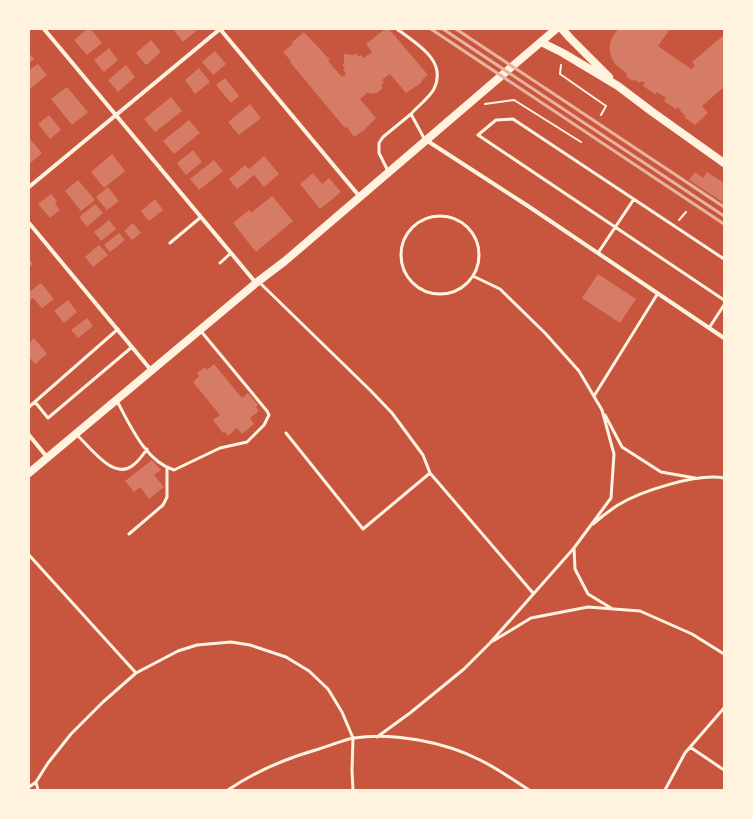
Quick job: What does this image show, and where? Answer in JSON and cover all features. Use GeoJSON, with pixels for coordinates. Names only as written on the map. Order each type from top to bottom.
{"type":"FeatureCollection","features":[{"type":"Feature","properties":{"kind":"main road"},"geometry":{"type":"LineString","coordinates":[[29,473],[257,282],[285,261],[556,29]]}},
{"type":"Feature","properties":{"kind":"main road"},"geometry":{"type":"LineString","coordinates":[[562,29],[618,86],[651,112],[724,163]]}},
{"type":"Feature","properties":{"kind":"main road"},"geometry":{"type":"LineString","coordinates":[[540,42],[563,53],[618,86]]}},
{"type":"Feature","properties":{"kind":"street"},"geometry":{"type":"LineString","coordinates":[[44,29],[231,254],[257,282]]}},
{"type":"Feature","properties":{"kind":"street"},"geometry":{"type":"LineString","coordinates":[[29,187],[220,29],[360,197]]}},
{"type":"Feature","properties":{"kind":"street"},"geometry":{"type":"LineString","coordinates":[[425,140],[598,253],[724,338]]}},
{"type":"Feature","properties":{"kind":"street"},"geometry":{"type":"LineString","coordinates":[[29,223],[152,371]]}},
{"type":"Feature","properties":{"kind":"street"},"geometry":{"type":"LineString","coordinates":[[29,435],[47,457]]}},
{"type":"Feature","properties":{"kind":"lane"},"geometry":{"type":"LineString","coordinates":[[388,172],[378,153],[378,143],[383,137],[411,114],[434,88],[437,79],[437,69],[428,53],[397,29]]}},
{"type":"Feature","properties":{"kind":"lane"},"geometry":{"type":"LineString","coordinates":[[411,114],[425,140]]}},
{"type":"Feature","properties":{"kind":"lane"},"geometry":{"type":"LineString","coordinates":[[724,259],[513,119],[496,120],[478,135],[724,300]]}},
{"type":"Feature","properties":{"kind":"lane"},"geometry":{"type":"LineString","coordinates":[[598,253],[634,199]]}},
{"type":"Feature","properties":{"kind":"lane"},"geometry":{"type":"LineString","coordinates":[[448,216],[460,221],[469,229],[478,246],[478,264],[473,276],[464,286],[452,292],[440,294],[426,291],[415,285],[406,275],[402,262],[401,249],[405,237],[413,226],[429,217],[448,216]]}},
{"type":"Feature","properties":{"kind":"lane"},"geometry":{"type":"LineString","coordinates":[[170,243],[201,218]]}},
{"type":"Feature","properties":{"kind":"lane"},"geometry":{"type":"LineString","coordinates":[[220,263],[231,254]]}},
{"type":"Feature","properties":{"kind":"lane"},"geometry":{"type":"LineString","coordinates":[[473,276],[500,289],[545,333],[579,370],[622,447],[661,472],[697,478],[724,478]]}},
{"type":"Feature","properties":{"kind":"lane"},"geometry":{"type":"LineString","coordinates":[[257,282],[392,413],[419,450],[430,473],[533,593]]}},
{"type":"Feature","properties":{"kind":"lane"},"geometry":{"type":"LineString","coordinates":[[594,396],[658,293]]}},
{"type":"Feature","properties":{"kind":"lane"},"geometry":{"type":"LineString","coordinates":[[709,328],[724,305]]}},
{"type":"Feature","properties":{"kind":"lane"},"geometry":{"type":"LineString","coordinates":[[29,407],[118,329]]}},
{"type":"Feature","properties":{"kind":"lane"},"geometry":{"type":"LineString","coordinates":[[116,400],[133,431],[147,450],[167,468],[174,470],[220,448],[247,442],[264,425],[269,415],[262,404],[200,330]]}},
{"type":"Feature","properties":{"kind":"lane"},"geometry":{"type":"LineString","coordinates":[[35,402],[48,418],[132,347]]}},
{"type":"Feature","properties":{"kind":"lane"},"geometry":{"type":"LineString","coordinates":[[377,737],[410,713],[464,669],[490,643],[574,548],[611,498],[614,454],[602,410]]}},
{"type":"Feature","properties":{"kind":"lane"},"geometry":{"type":"LineString","coordinates":[[286,433],[363,529],[430,473]]}},
{"type":"Feature","properties":{"kind":"lane"},"geometry":{"type":"LineString","coordinates":[[76,434],[100,458],[116,470],[123,470],[132,466],[147,450]]}},
{"type":"Feature","properties":{"kind":"lane"},"geometry":{"type":"LineString","coordinates":[[129,534],[165,501],[167,497],[167,468]]}},
{"type":"Feature","properties":{"kind":"lane"},"geometry":{"type":"LineString","coordinates":[[589,526],[619,505],[654,489],[697,478]]}},
{"type":"Feature","properties":{"kind":"lane"},"geometry":{"type":"LineString","coordinates":[[574,548],[576,569],[588,594],[613,609]]}},
{"type":"Feature","properties":{"kind":"lane"},"geometry":{"type":"LineString","coordinates":[[29,555],[136,673]]}},
{"type":"Feature","properties":{"kind":"lane"},"geometry":{"type":"LineString","coordinates":[[490,643],[531,618],[588,607],[640,612],[692,634],[724,654]]}},
{"type":"Feature","properties":{"kind":"lane"},"geometry":{"type":"LineString","coordinates":[[29,787],[36,782],[71,734],[103,702],[136,673],[178,651],[197,645],[231,642],[250,645],[286,657],[309,671],[328,689],[347,722],[353,738],[353,790]]}},
{"type":"Feature","properties":{"kind":"lane"},"geometry":{"type":"LineString","coordinates":[[665,790],[685,753],[724,708]]}},
{"type":"Feature","properties":{"kind":"lane"},"geometry":{"type":"LineString","coordinates":[[228,790],[247,778],[273,765],[296,756],[353,738],[377,737],[426,741],[464,752],[481,760],[529,790]]}},
{"type":"Feature","properties":{"kind":"lane"},"geometry":{"type":"LineString","coordinates":[[690,747],[724,770]]}},
{"type":"Feature","properties":{"kind":"lane"},"geometry":{"type":"LineString","coordinates":[[36,782],[38,790]]}},
{"type":"Feature","properties":{"kind":"path"},"geometry":{"type":"LineString","coordinates":[[561,65],[560,74],[606,106],[602,116]]}},
{"type":"Feature","properties":{"kind":"path"},"geometry":{"type":"LineString","coordinates":[[484,104],[514,100],[581,142]]}},
{"type":"Feature","properties":{"kind":"path"},"geometry":{"type":"LineString","coordinates":[[674,226],[686,212]]}},
{"type":"Feature","properties":{"kind":"building"},"geometry":{"type":"Polygon","coordinates":[[[87,29],[91,29],[102,43],[87,55],[74,40],[87,29]]]}},
{"type":"Feature","properties":{"kind":"building"},"geometry":{"type":"Polygon","coordinates":[[[173,29],[195,29],[196,31],[183,42],[173,29]]]}},
{"type":"Feature","properties":{"kind":"building"},"geometry":{"type":"Polygon","coordinates":[[[385,29],[389,29],[428,75],[422,80],[421,83],[406,93],[390,74],[382,80],[384,83],[382,84],[382,89],[377,93],[370,94],[368,92],[360,99],[376,118],[363,131],[354,137],[283,52],[304,32],[330,60],[328,61],[342,77],[346,74],[343,70],[345,68],[342,65],[344,63],[344,54],[354,55],[356,53],[358,57],[361,55],[364,58],[372,52],[366,44],[385,29]]]}},
{"type":"Feature","properties":{"kind":"building"},"geometry":{"type":"Polygon","coordinates":[[[618,29],[670,29],[658,46],[691,69],[695,66],[692,62],[724,35],[724,87],[702,106],[708,113],[695,125],[684,117],[686,116],[678,107],[676,109],[664,101],[666,98],[657,92],[655,94],[643,86],[645,83],[641,81],[639,83],[634,79],[632,81],[626,76],[627,74],[616,65],[612,59],[610,52],[612,38],[618,29]]]}},
{"type":"Feature","properties":{"kind":"building"},"geometry":{"type":"Polygon","coordinates":[[[151,40],[161,52],[146,65],[136,53],[151,40]]]}},
{"type":"Feature","properties":{"kind":"building"},"geometry":{"type":"Polygon","coordinates":[[[109,48],[118,60],[104,72],[94,60],[109,48]]]}},
{"type":"Feature","properties":{"kind":"building"},"geometry":{"type":"Polygon","coordinates":[[[215,51],[226,64],[213,75],[202,62],[215,51]]]}},
{"type":"Feature","properties":{"kind":"building"},"geometry":{"type":"Polygon","coordinates":[[[29,53],[34,59],[29,63],[29,53]]]}},
{"type":"Feature","properties":{"kind":"building"},"geometry":{"type":"Polygon","coordinates":[[[38,64],[47,75],[31,88],[29,86],[29,70],[38,64]]]}},
{"type":"Feature","properties":{"kind":"building"},"geometry":{"type":"Polygon","coordinates":[[[126,65],[135,77],[118,92],[108,80],[126,65]]]}},
{"type":"Feature","properties":{"kind":"building"},"geometry":{"type":"Polygon","coordinates":[[[199,68],[210,82],[195,94],[185,80],[199,68]]]}},
{"type":"Feature","properties":{"kind":"building"},"geometry":{"type":"Polygon","coordinates":[[[225,78],[239,96],[231,103],[216,85],[225,78]]]}},
{"type":"Feature","properties":{"kind":"building"},"geometry":{"type":"Polygon","coordinates":[[[67,87],[88,112],[72,125],[51,99],[67,87]]]}},
{"type":"Feature","properties":{"kind":"building"},"geometry":{"type":"Polygon","coordinates":[[[171,97],[182,111],[155,132],[144,119],[171,97]]]}},
{"type":"Feature","properties":{"kind":"building"},"geometry":{"type":"Polygon","coordinates":[[[250,104],[261,118],[239,135],[228,122],[250,104]]]}},
{"type":"Feature","properties":{"kind":"building"},"geometry":{"type":"Polygon","coordinates":[[[49,115],[61,130],[50,139],[38,124],[49,115]]]}},
{"type":"Feature","properties":{"kind":"building"},"geometry":{"type":"Polygon","coordinates":[[[189,120],[200,133],[174,154],[163,141],[189,120]]]}},
{"type":"Feature","properties":{"kind":"building"},"geometry":{"type":"Polygon","coordinates":[[[29,138],[42,153],[29,164],[29,138]]]}},
{"type":"Feature","properties":{"kind":"building"},"geometry":{"type":"Polygon","coordinates":[[[193,150],[202,162],[186,175],[177,163],[193,150]]]}},
{"type":"Feature","properties":{"kind":"building"},"geometry":{"type":"Polygon","coordinates":[[[112,154],[125,171],[104,188],[91,172],[112,154]]]}},
{"type":"Feature","properties":{"kind":"building"},"geometry":{"type":"Polygon","coordinates":[[[264,156],[279,174],[264,187],[254,175],[237,189],[229,179],[245,165],[249,169],[264,156]]]}},
{"type":"Feature","properties":{"kind":"building"},"geometry":{"type":"Polygon","coordinates":[[[214,160],[223,171],[199,190],[190,179],[214,160]]]}},
{"type":"Feature","properties":{"kind":"building"},"geometry":{"type":"Polygon","coordinates":[[[695,172],[703,178],[707,172],[724,183],[724,203],[689,180],[695,172]]]}},
{"type":"Feature","properties":{"kind":"building"},"geometry":{"type":"Polygon","coordinates":[[[313,173],[322,184],[329,178],[341,192],[320,209],[300,184],[313,173]]]}},
{"type":"Feature","properties":{"kind":"building"},"geometry":{"type":"Polygon","coordinates":[[[78,180],[95,200],[81,211],[65,191],[78,180]]]}},
{"type":"Feature","properties":{"kind":"building"},"geometry":{"type":"Polygon","coordinates":[[[108,187],[119,201],[107,210],[96,197],[108,187]]]}},
{"type":"Feature","properties":{"kind":"building"},"geometry":{"type":"Polygon","coordinates":[[[51,194],[57,201],[55,203],[60,210],[50,218],[38,204],[51,194]]]}},
{"type":"Feature","properties":{"kind":"building"},"geometry":{"type":"Polygon","coordinates":[[[272,196],[293,221],[256,252],[233,223],[249,210],[251,213],[272,196]]]}},
{"type":"Feature","properties":{"kind":"building"},"geometry":{"type":"Polygon","coordinates":[[[155,199],[163,210],[149,221],[141,211],[155,199]]]}},
{"type":"Feature","properties":{"kind":"building"},"geometry":{"type":"Polygon","coordinates":[[[95,204],[103,213],[87,227],[79,217],[95,204]]]}},
{"type":"Feature","properties":{"kind":"building"},"geometry":{"type":"Polygon","coordinates":[[[109,220],[116,229],[101,241],[94,232],[109,220]]]}},
{"type":"Feature","properties":{"kind":"building"},"geometry":{"type":"Polygon","coordinates":[[[133,223],[141,233],[132,240],[124,231],[133,223]]]}},
{"type":"Feature","properties":{"kind":"building"},"geometry":{"type":"Polygon","coordinates":[[[119,233],[125,240],[110,252],[104,245],[119,233]]]}},
{"type":"Feature","properties":{"kind":"building"},"geometry":{"type":"Polygon","coordinates":[[[99,245],[108,255],[93,267],[85,257],[99,245]]]}},
{"type":"Feature","properties":{"kind":"building"},"geometry":{"type":"Polygon","coordinates":[[[29,259],[33,264],[29,268],[29,259]]]}},
{"type":"Feature","properties":{"kind":"building"},"geometry":{"type":"Polygon","coordinates":[[[598,274],[636,299],[620,323],[582,298],[598,274]]]}},
{"type":"Feature","properties":{"kind":"building"},"geometry":{"type":"Polygon","coordinates":[[[41,283],[54,299],[42,308],[33,298],[30,300],[29,299],[29,292],[41,283]]]}},
{"type":"Feature","properties":{"kind":"building"},"geometry":{"type":"Polygon","coordinates":[[[68,300],[77,312],[64,323],[54,311],[68,300]]]}},
{"type":"Feature","properties":{"kind":"building"},"geometry":{"type":"Polygon","coordinates":[[[87,318],[93,326],[78,338],[71,330],[87,318]]]}},
{"type":"Feature","properties":{"kind":"building"},"geometry":{"type":"Polygon","coordinates":[[[34,338],[47,354],[35,364],[29,357],[29,343],[34,338]]]}},
{"type":"Feature","properties":{"kind":"building"},"geometry":{"type":"Polygon","coordinates":[[[214,364],[242,398],[248,393],[258,405],[256,407],[259,411],[250,418],[254,424],[242,434],[237,428],[228,436],[225,432],[223,433],[213,420],[220,415],[193,382],[199,376],[197,373],[205,367],[207,370],[214,364]]]}},
{"type":"Feature","properties":{"kind":"building"},"geometry":{"type":"Polygon","coordinates":[[[152,460],[161,470],[154,475],[164,487],[149,499],[140,487],[134,492],[125,481],[152,460]]]}},
{"type":"Feature","properties":{"kind":"railway"},"geometry":{"type":"LineString","coordinates":[[431,29],[724,224]]}},
{"type":"Feature","properties":{"kind":"railway"},"geometry":{"type":"LineString","coordinates":[[443,29],[724,216]]}},
{"type":"Feature","properties":{"kind":"railway"},"geometry":{"type":"LineString","coordinates":[[456,29],[724,207]]}}]}
